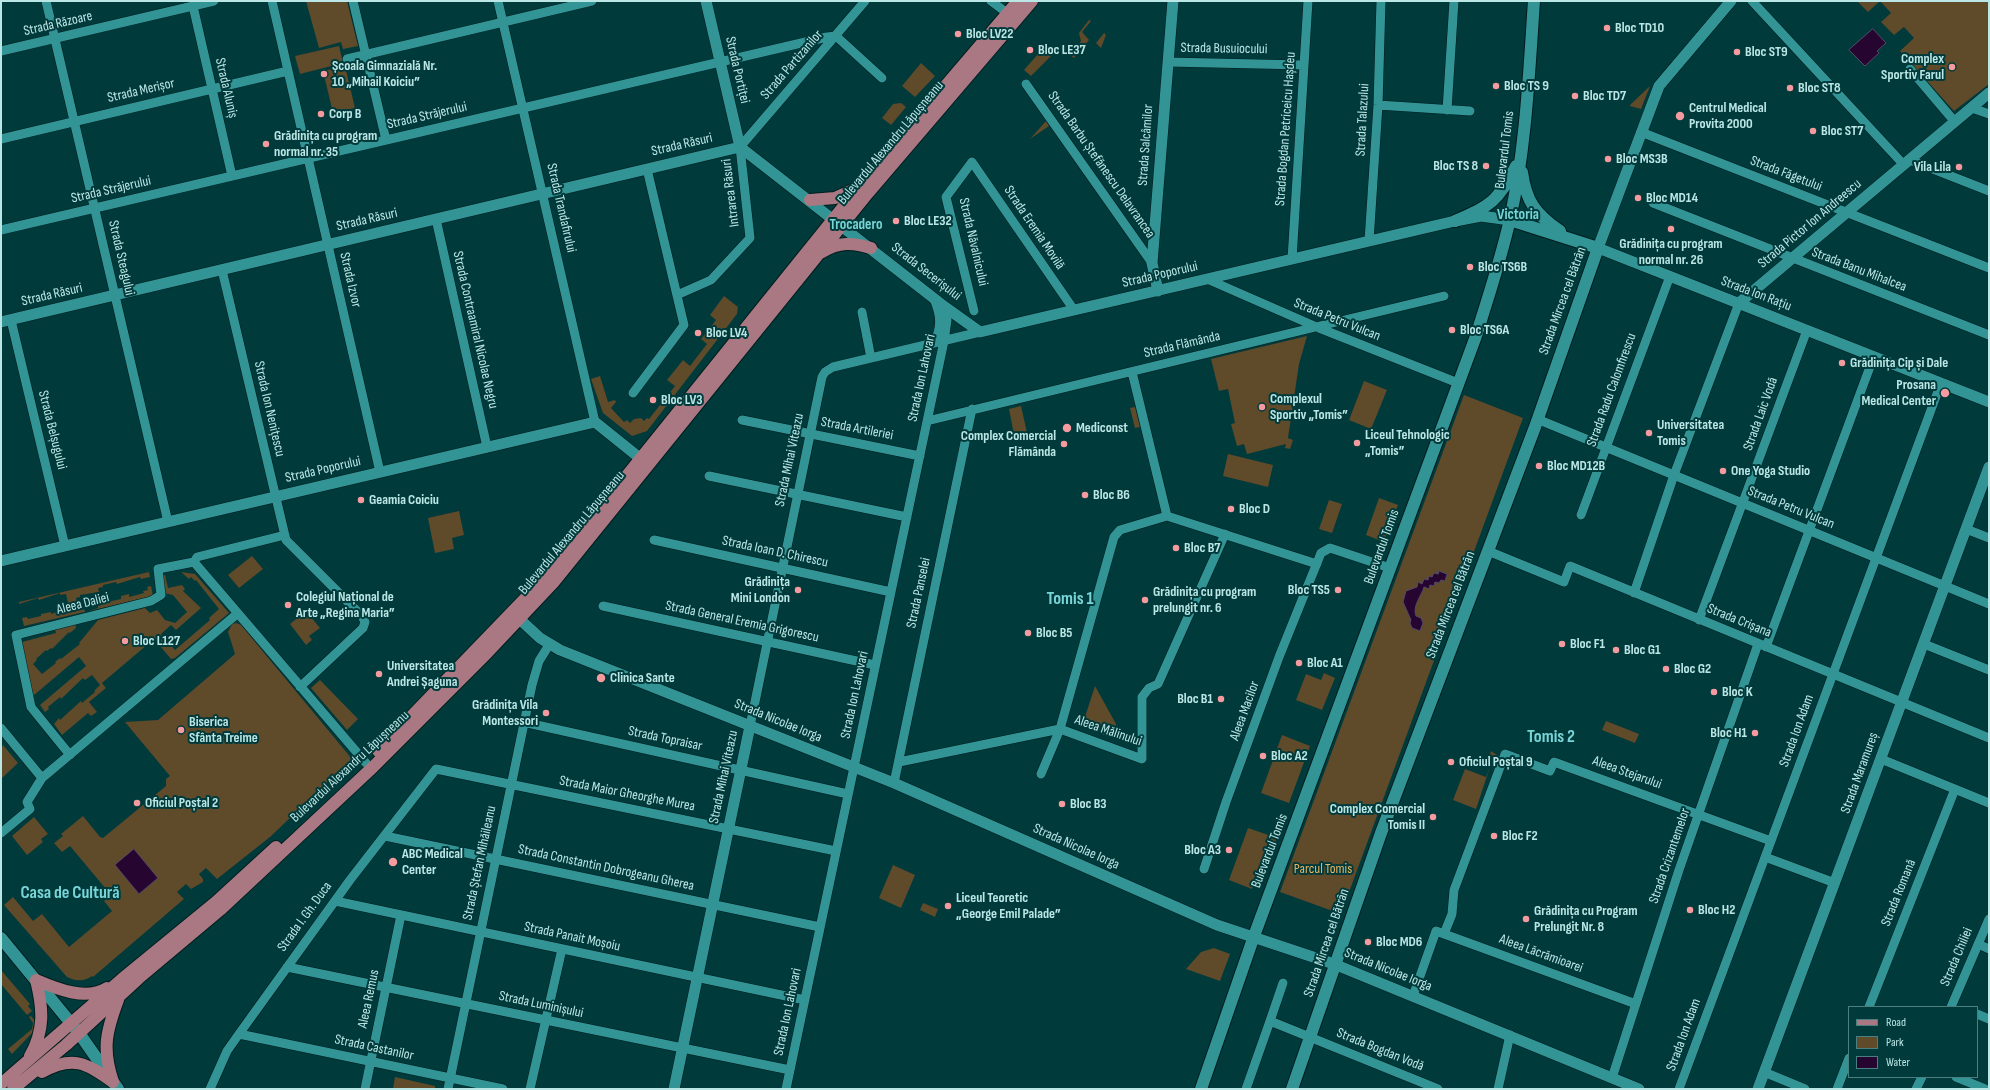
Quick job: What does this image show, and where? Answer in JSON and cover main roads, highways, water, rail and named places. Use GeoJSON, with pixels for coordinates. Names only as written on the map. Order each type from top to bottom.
{"type":"FeatureCollection","features":[{"type":"Feature","properties":{"kind":"main road","name":"Bulevardul Alexandru Lăpușneanu"},"geometry":{"type":"LineString","coordinates":[[1,1084],[122,979],[216,902],[316,812],[516,616],[553,582],[818,255],[860,186],[1018,1]]}},
{"type":"Feature","properties":{"kind":"main road","name":"Bulevardul Alexandru Lăpușneanu"},"geometry":{"type":"LineString","coordinates":[[16,1086],[220,910],[432,710],[516,616],[542,581],[641,459],[838,222],[1032,1]]}},
{"type":"Feature","properties":{"kind":"main road","name":"Bulevardul Tomis"},"geometry":{"type":"LineString","coordinates":[[1201,1089],[1254,936],[1478,329],[1510,220],[1520,158],[1534,1]]}},
{"type":"Feature","properties":{"kind":"main road"},"geometry":{"type":"LineString","coordinates":[[1455,221],[1481,210],[1494,201],[1505,188],[1520,158]]}},
{"type":"Feature","properties":{"kind":"main road"},"geometry":{"type":"LineString","coordinates":[[1520,158],[1525,188],[1533,208],[1550,224],[1573,239]]}},
{"type":"Feature","properties":{"kind":"main road"},"geometry":{"type":"LineString","coordinates":[[810,200],[844,196],[860,186]]}},
{"type":"Feature","properties":{"kind":"main road","name":"Strada Ion Rațiu"},"geometry":{"type":"LineString","coordinates":[[1510,220],[1598,248]]}},
{"type":"Feature","properties":{"kind":"main road"},"geometry":{"type":"LineString","coordinates":[[818,255],[842,243],[857,244],[871,248]]}},
{"type":"Feature","properties":{"kind":"main road","name":"Strada Mircea cel Bătrân"},"geometry":{"type":"LineString","coordinates":[[1292,1089],[1334,964],[1381,833],[1537,419],[1598,248]]}},
{"type":"Feature","properties":{"kind":"main road"},"geometry":{"type":"LineString","coordinates":[[1,938],[79,1033],[115,1085]]}},
{"type":"Feature","properties":{"kind":"main road"},"geometry":{"type":"LineString","coordinates":[[36,980],[60,990],[93,993],[103,991],[122,979]]}},
{"type":"Feature","properties":{"kind":"main road"},"geometry":{"type":"LineString","coordinates":[[26,1063],[38,1040],[43,1019],[36,980]]}},
{"type":"Feature","properties":{"kind":"main road"},"geometry":{"type":"LineString","coordinates":[[115,1085],[107,1062],[106,1038],[108,1025],[120,995]]}},
{"type":"Feature","properties":{"kind":"main road"},"geometry":{"type":"LineString","coordinates":[[16,1086],[58,1064],[70,1061],[87,1065],[115,1085]]}},
{"type":"Feature","properties":{"kind":"water"},"geometry":{"type":"Polygon","coordinates":[[[1873,29],[1886,43],[1877,51],[1879,53],[1865,66],[1849,50],[1873,29]]]}},
{"type":"Feature","properties":{"kind":"water"},"geometry":{"type":"Polygon","coordinates":[[[1439,571],[1447,574],[1445,581],[1441,580],[1439,583],[1435,582],[1434,586],[1430,585],[1429,589],[1424,587],[1415,608],[1416,616],[1421,618],[1423,623],[1420,631],[1412,628],[1410,623],[1411,620],[1403,602],[1406,591],[1417,587],[1418,582],[1422,584],[1424,579],[1428,580],[1429,576],[1432,577],[1434,573],[1438,574],[1439,571]]]}},
{"type":"Feature","properties":{"kind":"water"},"geometry":{"type":"Polygon","coordinates":[[[134,849],[158,878],[139,894],[115,865],[134,849]]]}},
{"type":"Feature","properties":{"kind":"place","name":"Bloc TD10"},"geometry":{"type":"Point","coordinates":[1607,28]}},
{"type":"Feature","properties":{"kind":"place","name":"Bloc LV22"},"geometry":{"type":"Point","coordinates":[958,34]}},
{"type":"Feature","properties":{"kind":"place","name":"Bloc LE37"},"geometry":{"type":"Point","coordinates":[1030,50]}},
{"type":"Feature","properties":{"kind":"place","name":"Bloc ST9"},"geometry":{"type":"Point","coordinates":[1737,52]}},
{"type":"Feature","properties":{"kind":"place","name":"Complex Sportiv Farul"},"geometry":{"type":"Point","coordinates":[1952,67]}},
{"type":"Feature","properties":{"kind":"place","name":"Școala Gimnazială Nr. 10 „Mihail Koiciu”"},"geometry":{"type":"Point","coordinates":[324,74]}},
{"type":"Feature","properties":{"kind":"place","name":"Bloc TS 9"},"geometry":{"type":"Point","coordinates":[1496,86]}},
{"type":"Feature","properties":{"kind":"place","name":"Bloc ST8"},"geometry":{"type":"Point","coordinates":[1790,88]}},
{"type":"Feature","properties":{"kind":"place","name":"Bloc TD7"},"geometry":{"type":"Point","coordinates":[1575,96]}},
{"type":"Feature","properties":{"kind":"place","name":"Corp B"},"geometry":{"type":"Point","coordinates":[321,114]}},
{"type":"Feature","properties":{"kind":"place","name":"Centrul Medical Provita 2000"},"geometry":{"type":"Point","coordinates":[1680,116]}},
{"type":"Feature","properties":{"kind":"place","name":"Bloc ST7"},"geometry":{"type":"Point","coordinates":[1813,131]}},
{"type":"Feature","properties":{"kind":"place","name":"Grădinița cu program normal nr. 35"},"geometry":{"type":"Point","coordinates":[266,144]}},
{"type":"Feature","properties":{"kind":"place","name":"Bloc MS3B"},"geometry":{"type":"Point","coordinates":[1608,159]}},
{"type":"Feature","properties":{"kind":"place","name":"Bloc TS 8"},"geometry":{"type":"Point","coordinates":[1486,166]}},
{"type":"Feature","properties":{"kind":"place","name":"Vila Lila"},"geometry":{"type":"Point","coordinates":[1959,167]}},
{"type":"Feature","properties":{"kind":"place","name":"Bloc MD14"},"geometry":{"type":"Point","coordinates":[1638,198]}},
{"type":"Feature","properties":{"kind":"place","name":"Bloc LE32"},"geometry":{"type":"Point","coordinates":[896,221]}},
{"type":"Feature","properties":{"kind":"place","name":"Grădinița cu program normal nr. 26"},"geometry":{"type":"Point","coordinates":[1671,229]}},
{"type":"Feature","properties":{"kind":"place","name":"Bloc TS6B"},"geometry":{"type":"Point","coordinates":[1470,267]}},
{"type":"Feature","properties":{"kind":"place","name":"Bloc TS6A"},"geometry":{"type":"Point","coordinates":[1452,330]}},
{"type":"Feature","properties":{"kind":"place","name":"Bloc LV4"},"geometry":{"type":"Point","coordinates":[698,333]}},
{"type":"Feature","properties":{"kind":"place","name":"Grădinița Cip și Dale"},"geometry":{"type":"Point","coordinates":[1842,363]}},
{"type":"Feature","properties":{"kind":"place","name":"Prosana Medical Center"},"geometry":{"type":"Point","coordinates":[1945,393]}},
{"type":"Feature","properties":{"kind":"place","name":"Bloc LV3"},"geometry":{"type":"Point","coordinates":[653,400]}},
{"type":"Feature","properties":{"kind":"place","name":"Complexul Sportiv „Tomis”"},"geometry":{"type":"Point","coordinates":[1262,407]}},
{"type":"Feature","properties":{"kind":"place","name":"Mediconst"},"geometry":{"type":"Point","coordinates":[1067,428]}},
{"type":"Feature","properties":{"kind":"place","name":"Universitatea Tomis"},"geometry":{"type":"Point","coordinates":[1649,433]}},
{"type":"Feature","properties":{"kind":"place","name":"Liceul Tehnologic „Tomis”"},"geometry":{"type":"Point","coordinates":[1357,443]}},
{"type":"Feature","properties":{"kind":"place","name":"Complex Comercial Flămânda"},"geometry":{"type":"Point","coordinates":[1064,444]}},
{"type":"Feature","properties":{"kind":"place","name":"Bloc MD12B"},"geometry":{"type":"Point","coordinates":[1539,466]}},
{"type":"Feature","properties":{"kind":"place","name":"One Yoga Studio"},"geometry":{"type":"Point","coordinates":[1723,471]}},
{"type":"Feature","properties":{"kind":"place","name":"Bloc B6"},"geometry":{"type":"Point","coordinates":[1085,495]}},
{"type":"Feature","properties":{"kind":"place","name":"Geamia Coiciu"},"geometry":{"type":"Point","coordinates":[361,500]}},
{"type":"Feature","properties":{"kind":"place","name":"Bloc D"},"geometry":{"type":"Point","coordinates":[1231,509]}},
{"type":"Feature","properties":{"kind":"place","name":"Bloc B7"},"geometry":{"type":"Point","coordinates":[1176,548]}},
{"type":"Feature","properties":{"kind":"place","name":"Grădinița Mini London"},"geometry":{"type":"Point","coordinates":[798,590]}},
{"type":"Feature","properties":{"kind":"place","name":"Bloc TS5"},"geometry":{"type":"Point","coordinates":[1338,590]}},
{"type":"Feature","properties":{"kind":"place","name":"Grădinița cu program prelungit nr. 6"},"geometry":{"type":"Point","coordinates":[1145,600]}},
{"type":"Feature","properties":{"kind":"place","name":"Colegiul Național de Arte „Regina Maria”"},"geometry":{"type":"Point","coordinates":[288,605]}},
{"type":"Feature","properties":{"kind":"place","name":"Bloc B5"},"geometry":{"type":"Point","coordinates":[1028,633]}},
{"type":"Feature","properties":{"kind":"place","name":"Bloc L127"},"geometry":{"type":"Point","coordinates":[125,641]}},
{"type":"Feature","properties":{"kind":"place","name":"Bloc F1"},"geometry":{"type":"Point","coordinates":[1562,644]}},
{"type":"Feature","properties":{"kind":"place","name":"Bloc G1"},"geometry":{"type":"Point","coordinates":[1616,650]}},
{"type":"Feature","properties":{"kind":"place","name":"Bloc A1"},"geometry":{"type":"Point","coordinates":[1299,663]}},
{"type":"Feature","properties":{"kind":"place","name":"Bloc G2"},"geometry":{"type":"Point","coordinates":[1666,669]}},
{"type":"Feature","properties":{"kind":"place","name":"Universitatea Andrei Șaguna"},"geometry":{"type":"Point","coordinates":[379,674]}},
{"type":"Feature","properties":{"kind":"place","name":"Clinica Sante"},"geometry":{"type":"Point","coordinates":[601,678]}},
{"type":"Feature","properties":{"kind":"place","name":"Bloc K"},"geometry":{"type":"Point","coordinates":[1714,692]}},
{"type":"Feature","properties":{"kind":"place","name":"Bloc B1"},"geometry":{"type":"Point","coordinates":[1221,699]}},
{"type":"Feature","properties":{"kind":"place","name":"Grădinița Vila Montessori"},"geometry":{"type":"Point","coordinates":[546,713]}},
{"type":"Feature","properties":{"kind":"place","name":"Biserica Sfânta Treime"},"geometry":{"type":"Point","coordinates":[181,730]}},
{"type":"Feature","properties":{"kind":"place","name":"Bloc H1"},"geometry":{"type":"Point","coordinates":[1755,733]}},
{"type":"Feature","properties":{"kind":"place","name":"Bloc A2"},"geometry":{"type":"Point","coordinates":[1263,756]}},
{"type":"Feature","properties":{"kind":"place","name":"Oficiul Poștal 9"},"geometry":{"type":"Point","coordinates":[1451,762]}},
{"type":"Feature","properties":{"kind":"place","name":"Oficiul Poștal 2"},"geometry":{"type":"Point","coordinates":[137,803]}},
{"type":"Feature","properties":{"kind":"place","name":"Bloc B3"},"geometry":{"type":"Point","coordinates":[1062,804]}},
{"type":"Feature","properties":{"kind":"place","name":"Complex Comercial Tomis II"},"geometry":{"type":"Point","coordinates":[1433,817]}},
{"type":"Feature","properties":{"kind":"place","name":"Bloc F2"},"geometry":{"type":"Point","coordinates":[1494,836]}},
{"type":"Feature","properties":{"kind":"place","name":"Bloc A3"},"geometry":{"type":"Point","coordinates":[1229,850]}},
{"type":"Feature","properties":{"kind":"place","name":"ABC Medical Center"},"geometry":{"type":"Point","coordinates":[393,862]}},
{"type":"Feature","properties":{"kind":"place","name":"Liceul Teoretic „George Emil Palade”"},"geometry":{"type":"Point","coordinates":[948,906]}},
{"type":"Feature","properties":{"kind":"place","name":"Bloc H2"},"geometry":{"type":"Point","coordinates":[1690,910]}},
{"type":"Feature","properties":{"kind":"place","name":"Grădinița cu Program Prelungit Nr. 8"},"geometry":{"type":"Point","coordinates":[1526,919]}},
{"type":"Feature","properties":{"kind":"place","name":"Bloc MD6"},"geometry":{"type":"Point","coordinates":[1368,942]}},
{"type":"Feature","properties":{"kind":"district","name":"Victoria"},"geometry":{"type":"Point","coordinates":[1518,215]}},
{"type":"Feature","properties":{"kind":"district","name":"Trocadero"},"geometry":{"type":"Point","coordinates":[856,225]}},
{"type":"Feature","properties":{"kind":"district","name":"Tomis 1"},"geometry":{"type":"Point","coordinates":[1070,599]}},
{"type":"Feature","properties":{"kind":"district","name":"Tomis 2"},"geometry":{"type":"Point","coordinates":[1551,737]}},
{"type":"Feature","properties":{"kind":"district","name":"Casa de Cultură"},"geometry":{"type":"Point","coordinates":[70,893]}},
{"type":"Feature","properties":{"kind":"park label","name":"Parcul Tomis"},"geometry":{"type":"Point","coordinates":[1323,869]}}]}
